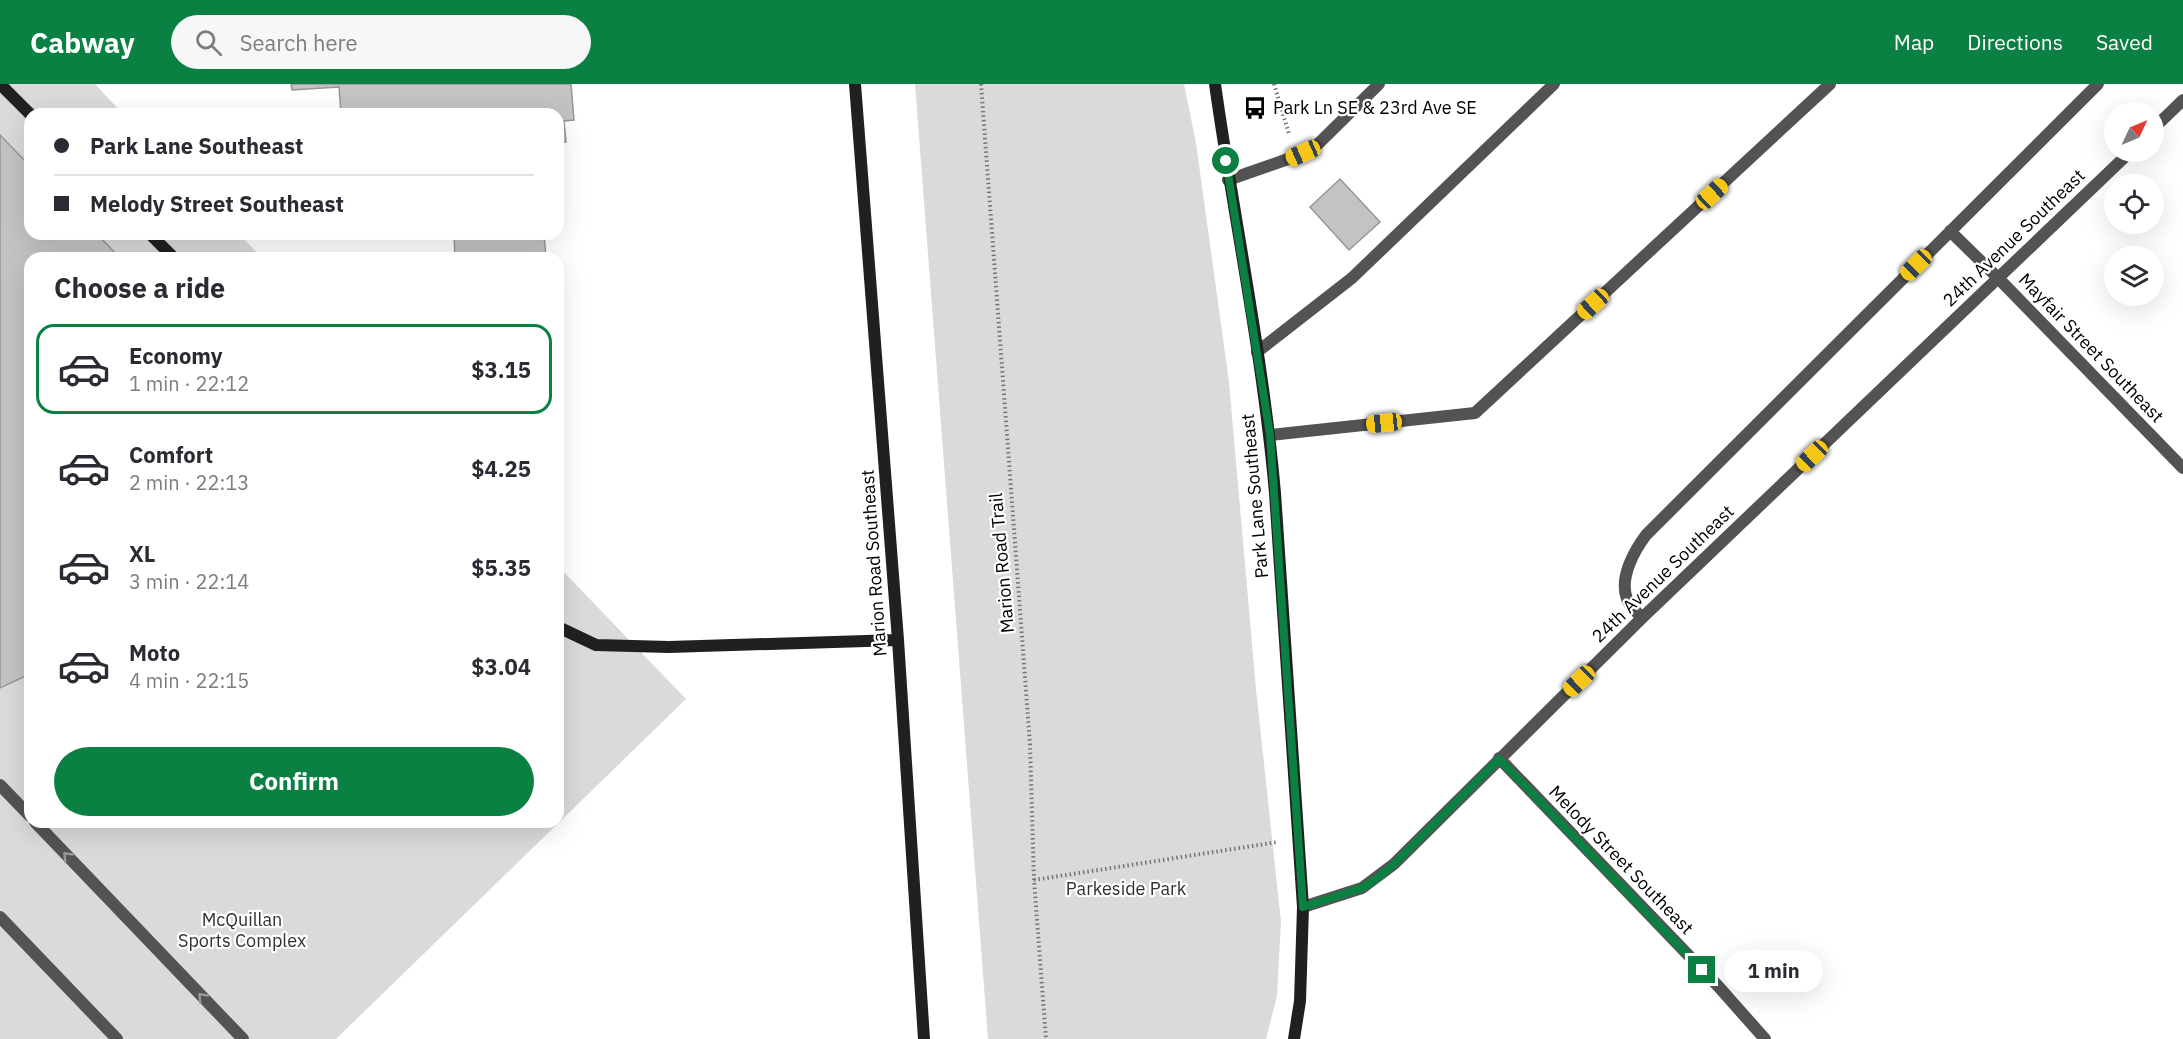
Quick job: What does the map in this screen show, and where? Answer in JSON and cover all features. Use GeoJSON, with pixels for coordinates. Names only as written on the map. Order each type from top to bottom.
{"type":"FeatureCollection","features":[{"type":"Feature","properties":{"kind":"street"},"geometry":{"type":"LineString","coordinates":[[0,84],[24,108]]}},
{"type":"Feature","properties":{"kind":"street","name":"Marion Road Southeast"},"geometry":{"type":"LineString","coordinates":[[855,84],[898,640],[924,1039]]}},
{"type":"Feature","properties":{"kind":"street","name":"Park Lane Southeast"},"geometry":{"type":"LineString","coordinates":[[1215,84],[1228,180],[1270,435],[1303,907]]}},
{"type":"Feature","properties":{"kind":"street"},"geometry":{"type":"LineString","coordinates":[[1228,180],[1316,147],[1378,84]]}},
{"type":"Feature","properties":{"kind":"street"},"geometry":{"type":"LineString","coordinates":[[1257,352],[1352,278],[1554,84]]}},
{"type":"Feature","properties":{"kind":"street"},"geometry":{"type":"LineString","coordinates":[[1270,435],[1475,413],[1830,84]]}},
{"type":"Feature","properties":{"kind":"street"},"geometry":{"type":"LineString","coordinates":[[1642,618],[1627,599],[1626,580],[1632,553],[1646,535],[2098,84]]}},
{"type":"Feature","properties":{"kind":"street"},"geometry":{"type":"LineString","coordinates":[[2164,118],[2183,100]]}},
{"type":"Feature","properties":{"kind":"street","name":"24th Avenue Southeast"},"geometry":{"type":"LineString","coordinates":[[1303,907],[1362,888],[1394,864],[1642,618],[2120,162]]}},
{"type":"Feature","properties":{"kind":"street","name":"Mayfair Street Southeast"},"geometry":{"type":"LineString","coordinates":[[1950,231],[2183,468]]}},
{"type":"Feature","properties":{"kind":"street"},"geometry":{"type":"LineString","coordinates":[[156,240],[168,252]]}},
{"type":"Feature","properties":{"kind":"street"},"geometry":{"type":"LineString","coordinates":[[564,630],[596,645],[669,647],[898,640]]}},
{"type":"Feature","properties":{"kind":"street","name":"Melody Street Southeast"},"geometry":{"type":"LineString","coordinates":[[1499,759],[1718,986],[1765,1039]]}},
{"type":"Feature","properties":{"kind":"street"},"geometry":{"type":"LineString","coordinates":[[0,785],[24,810]]}},
{"type":"Feature","properties":{"kind":"street"},"geometry":{"type":"LineString","coordinates":[[41,828],[243,1039]]}},
{"type":"Feature","properties":{"kind":"street"},"geometry":{"type":"LineString","coordinates":[[1294,1039],[1300,1001],[1303,907]]}},
{"type":"Feature","properties":{"kind":"street"},"geometry":{"type":"LineString","coordinates":[[0,917],[117,1039]]}},
{"type":"Feature","properties":{"kind":"path","name":"Marion Road Trail"},"geometry":{"type":"LineString","coordinates":[[981,84],[1030,745],[1034,880],[1046,1039]]}},
{"type":"Feature","properties":{"kind":"path"},"geometry":{"type":"LineString","coordinates":[[1274,84],[1290,138],[1291,158]]}},
{"type":"Feature","properties":{"kind":"path"},"geometry":{"type":"LineString","coordinates":[[1034,880],[1299,838]]}},
{"type":"Feature","properties":{"kind":"green space","name":"McQuillan Sports Complex"},"geometry":{"type":"Polygon","coordinates":[[[0,84],[95,84],[117,108],[24,108],[24,240],[245,240],[256,252],[24,252],[24,828],[553,828],[336,1039],[0,1039],[0,84]]]}},
{"type":"Feature","properties":{"kind":"green space","name":"Parkeside Park"},"geometry":{"type":"Polygon","coordinates":[[[915,84],[1184,84],[1196,143],[1229,382],[1256,689],[1281,922],[1277,996],[1266,1039],[988,1039],[915,84]]]}},
{"type":"Feature","properties":{"kind":"green space","name":"McQuillan Sports Complex"},"geometry":{"type":"Polygon","coordinates":[[[564,572],[686,699],[564,818],[564,572]]]}},
{"type":"Feature","properties":{"kind":"building"},"geometry":{"type":"Polygon","coordinates":[[[291,84],[571,84],[574,120],[564,121],[564,108],[341,108],[339,87],[292,90],[291,84]]]}},
{"type":"Feature","properties":{"kind":"building"},"geometry":{"type":"Polygon","coordinates":[[[0,135],[24,160],[24,240],[103,240],[114,252],[24,252],[24,677],[0,688],[0,135]]]}},
{"type":"Feature","properties":{"kind":"building"},"geometry":{"type":"Polygon","coordinates":[[[1340,179],[1380,222],[1349,250],[1310,207],[1340,179]]]}},
{"type":"Feature","properties":{"kind":"building"},"geometry":{"type":"Polygon","coordinates":[[[454,240],[544,240],[546,252],[455,252],[454,240]]]}},
{"type":"Feature","properties":{"kind":"place","name":"Park Ln SE & 23rd Ave SE"},"geometry":{"type":"Point","coordinates":[1255,108]}},
{"type":"Feature","properties":{"kind":"route"},"geometry":{"type":"LineString","coordinates":[[1226,161],[1270,435],[1303,907],[1362,888],[1375,880],[1394,864],[1499,759],[1702,970]]}}]}
